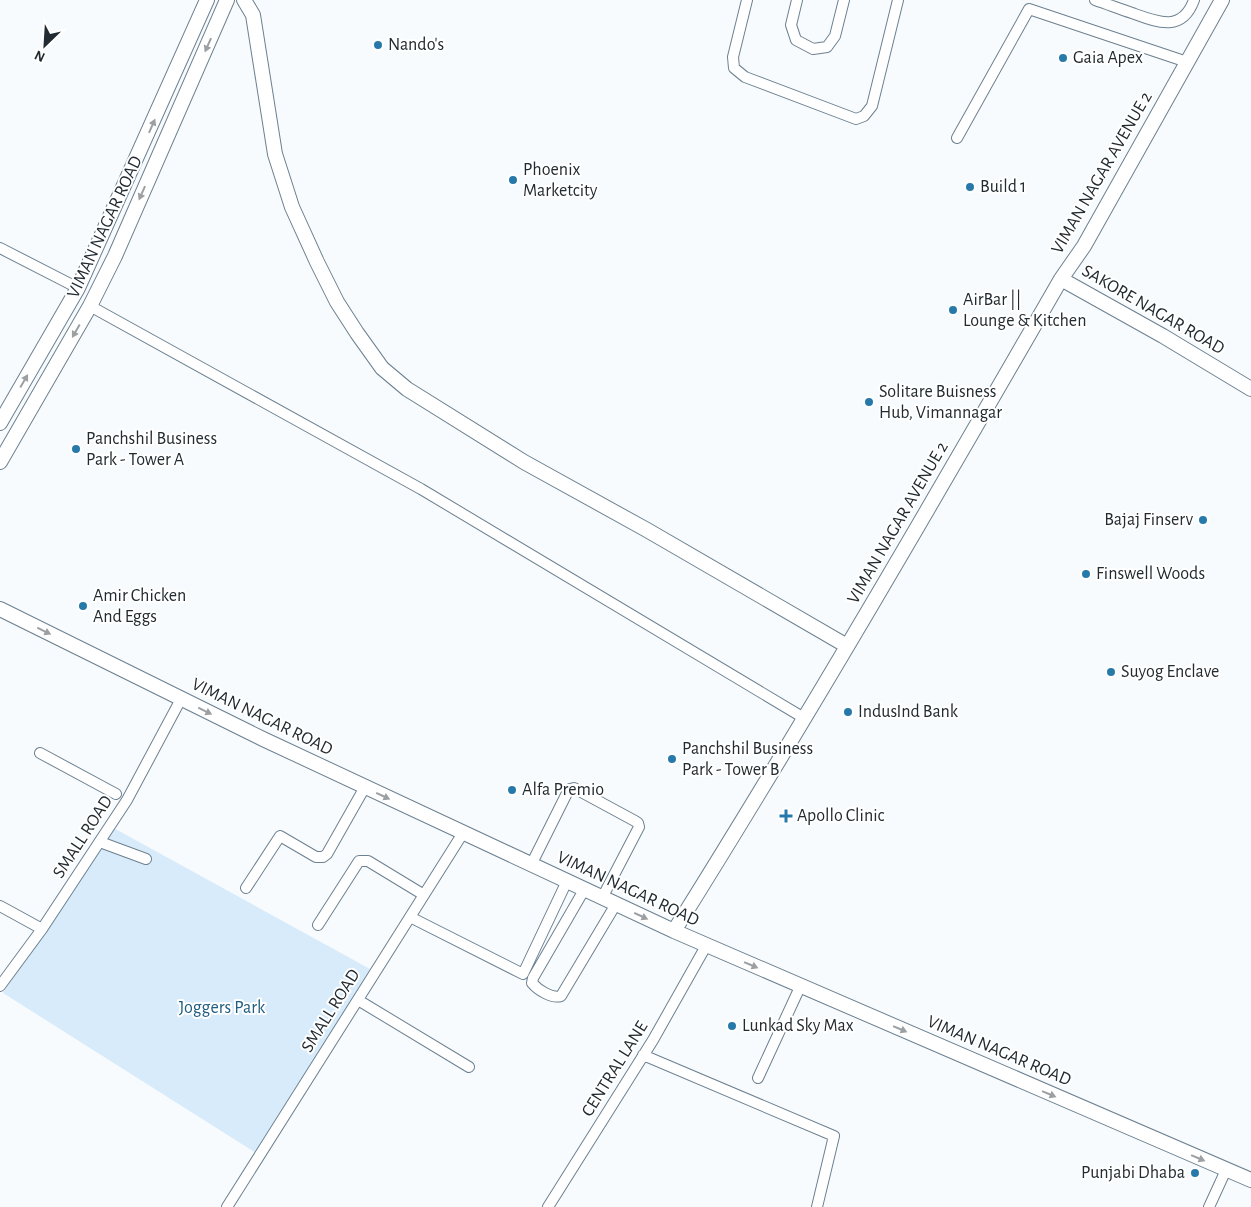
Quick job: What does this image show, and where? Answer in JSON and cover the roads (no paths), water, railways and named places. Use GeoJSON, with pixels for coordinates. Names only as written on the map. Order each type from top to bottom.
{"type":"FeatureCollection","features":[{"type":"Feature","properties":{"kind":"street","name":"VIMAN NAGAR ROAD"},"geometry":{"type":"LineString","coordinates":[[0,423],[78,288],[207,0]]}},
{"type":"Feature","properties":{"kind":"street","name":"VIMAN NAGAR ROAD"},"geometry":{"type":"LineString","coordinates":[[0,462],[90,306],[227,0]]}},
{"type":"Feature","properties":{"kind":"street"},"geometry":{"type":"LineString","coordinates":[[244,0],[252,14],[275,154],[292,207],[338,302],[357,334],[382,368],[407,389],[524,462],[647,530],[847,646]]}},
{"type":"Feature","properties":{"kind":"street"},"geometry":{"type":"LineString","coordinates":[[747,0],[733,57],[734,68],[745,77],[856,119],[864,116],[872,106],[898,0]]}},
{"type":"Feature","properties":{"kind":"street"},"geometry":{"type":"LineString","coordinates":[[797,0],[791,25],[796,40],[813,49],[827,47],[835,36],[844,0]]}},
{"type":"Feature","properties":{"kind":"street"},"geometry":{"type":"LineString","coordinates":[[1095,0],[1160,23],[1173,22],[1182,17],[1191,8],[1194,0]]}},
{"type":"Feature","properties":{"kind":"street","name":"VIMAN NAGAR AVENUE 2"},"geometry":{"type":"LineString","coordinates":[[674,931],[769,778],[1062,279],[1084,246],[1222,0]]}},
{"type":"Feature","properties":{"kind":"street"},"geometry":{"type":"LineString","coordinates":[[957,138],[1029,9],[1187,62]]}},
{"type":"Feature","properties":{"kind":"street"},"geometry":{"type":"LineString","coordinates":[[0,248],[78,288]]}},
{"type":"Feature","properties":{"kind":"street","name":"SAKORE NAGAR ROAD"},"geometry":{"type":"LineString","coordinates":[[1062,279],[1132,318],[1251,389]]}},
{"type":"Feature","properties":{"kind":"street"},"geometry":{"type":"LineString","coordinates":[[90,306],[420,490],[804,718]]}},
{"type":"Feature","properties":{"kind":"street","name":"VIMAN NAGAR ROAD"},"geometry":{"type":"LineString","coordinates":[[0,609],[364,787],[706,946],[1251,1180]]}},
{"type":"Feature","properties":{"kind":"street","name":"SMALL ROAD"},"geometry":{"type":"LineString","coordinates":[[0,986],[42,929],[127,800],[181,699]]}},
{"type":"Feature","properties":{"kind":"street"},"geometry":{"type":"LineString","coordinates":[[40,753],[116,794]]}},
{"type":"Feature","properties":{"kind":"street"},"geometry":{"type":"LineString","coordinates":[[246,888],[280,836],[316,857],[323,857],[327,854],[364,787]]}},
{"type":"Feature","properties":{"kind":"street"},"geometry":{"type":"LineString","coordinates":[[531,865],[567,793],[570,789],[574,788],[638,823],[639,827],[602,898]]}},
{"type":"Feature","properties":{"kind":"street","name":"SMALL ROAD"},"geometry":{"type":"LineString","coordinates":[[227,1207],[463,833]]}},
{"type":"Feature","properties":{"kind":"street"},"geometry":{"type":"LineString","coordinates":[[100,842],[146,859]]}},
{"type":"Feature","properties":{"kind":"street"},"geometry":{"type":"LineString","coordinates":[[318,925],[359,861],[368,861],[424,895]]}},
{"type":"Feature","properties":{"kind":"street"},"geometry":{"type":"LineString","coordinates":[[410,917],[523,974],[567,882]]}},
{"type":"Feature","properties":{"kind":"street"},"geometry":{"type":"LineString","coordinates":[[584,890],[533,978],[532,983],[535,986],[552,996],[557,998],[561,996],[616,904]]}},
{"type":"Feature","properties":{"kind":"street"},"geometry":{"type":"LineString","coordinates":[[0,906],[42,929]]}},
{"type":"Feature","properties":{"kind":"street","name":"CENTRAL LANE"},"geometry":{"type":"LineString","coordinates":[[548,1207],[643,1055],[706,946]]}},
{"type":"Feature","properties":{"kind":"street"},"geometry":{"type":"LineString","coordinates":[[758,1078],[800,987]]}},
{"type":"Feature","properties":{"kind":"street"},"geometry":{"type":"LineString","coordinates":[[358,1000],[469,1068]]}},
{"type":"Feature","properties":{"kind":"street"},"geometry":{"type":"LineString","coordinates":[[643,1055],[834,1136],[817,1207]]}},
{"type":"Feature","properties":{"kind":"street"},"geometry":{"type":"LineString","coordinates":[[1209,1207],[1226,1170]]}},
{"type":"Feature","properties":{"kind":"place","name":"Nando's"},"geometry":{"type":"Point","coordinates":[378,45]}},
{"type":"Feature","properties":{"kind":"place","name":"Gaia Apex"},"geometry":{"type":"Point","coordinates":[1063,58]}},
{"type":"Feature","properties":{"kind":"place","name":"Phoenix Marketcity"},"geometry":{"type":"Point","coordinates":[513,180]}},
{"type":"Feature","properties":{"kind":"place","name":"Build 1"},"geometry":{"type":"Point","coordinates":[970,187]}},
{"type":"Feature","properties":{"kind":"place","name":"AirBar || Lounge & Kitchen"},"geometry":{"type":"Point","coordinates":[953,310]}},
{"type":"Feature","properties":{"kind":"place","name":"Solitare Buisness Hub, Vimannagar"},"geometry":{"type":"Point","coordinates":[869,402]}},
{"type":"Feature","properties":{"kind":"place","name":"Panchshil Business Park - Tower A"},"geometry":{"type":"Point","coordinates":[76,449]}},
{"type":"Feature","properties":{"kind":"place","name":"Bajaj Finserv"},"geometry":{"type":"Point","coordinates":[1203,520]}},
{"type":"Feature","properties":{"kind":"place","name":"Finswell Woods"},"geometry":{"type":"Point","coordinates":[1086,574]}},
{"type":"Feature","properties":{"kind":"place","name":"Amir Chicken And Eggs"},"geometry":{"type":"Point","coordinates":[83,606]}},
{"type":"Feature","properties":{"kind":"place","name":"Suyog Enclave"},"geometry":{"type":"Point","coordinates":[1111,672]}},
{"type":"Feature","properties":{"kind":"place","name":"IndusInd Bank"},"geometry":{"type":"Point","coordinates":[848,712]}},
{"type":"Feature","properties":{"kind":"place","name":"Panchshil Business Park - Tower B"},"geometry":{"type":"Point","coordinates":[672,759]}},
{"type":"Feature","properties":{"kind":"place","name":"Alfa Premio"},"geometry":{"type":"Point","coordinates":[512,790]}},
{"type":"Feature","properties":{"kind":"place","name":"Apollo Clinic"},"geometry":{"type":"Point","coordinates":[786,816]}},
{"type":"Feature","properties":{"kind":"place","name":"Lunkad Sky Max"},"geometry":{"type":"Point","coordinates":[732,1026]}},
{"type":"Feature","properties":{"kind":"place","name":"Punjabi Dhaba"},"geometry":{"type":"Point","coordinates":[1195,1173]}},
{"type":"Feature","properties":{"kind":"park label","name":"Joggers Park"},"geometry":{"type":"Point","coordinates":[222,1008]}}]}
